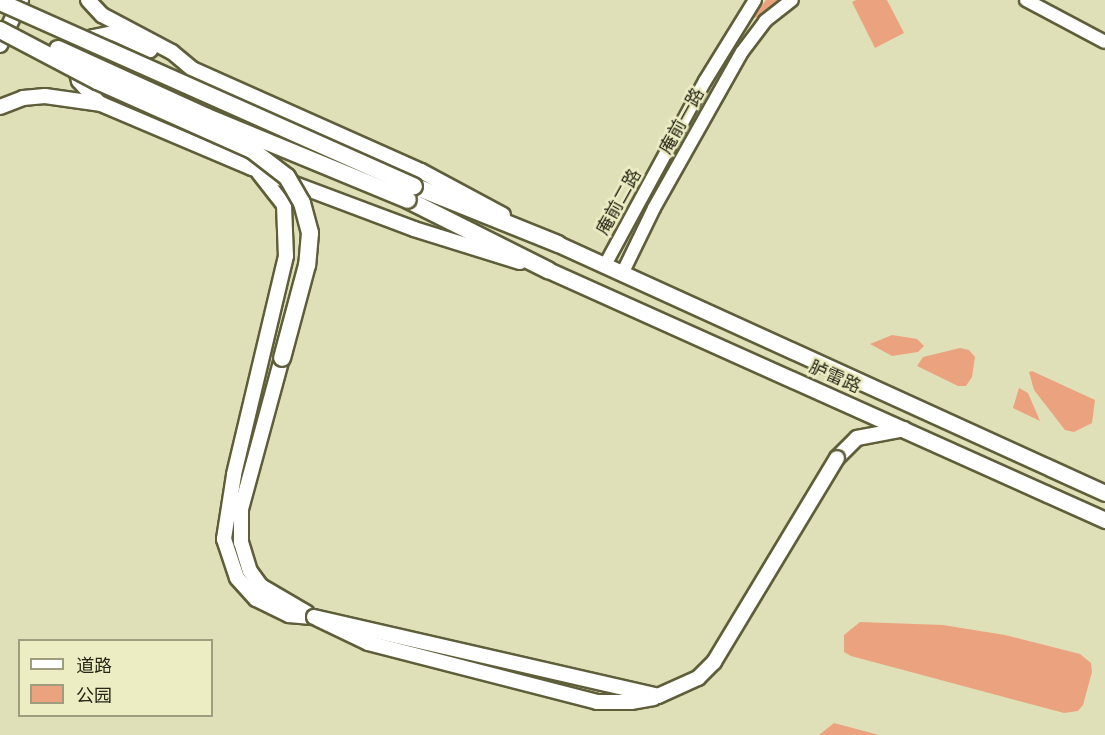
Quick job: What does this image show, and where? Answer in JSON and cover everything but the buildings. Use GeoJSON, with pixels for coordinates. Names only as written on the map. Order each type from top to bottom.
{"type":"FeatureCollection","features":[{"type":"Feature","properties":{"kind":"highway"},"geometry":{"type":"LineString","coordinates":[[0,2],[411,193],[548,270]]}},
{"type":"Feature","properties":{"kind":"highway"},"geometry":{"type":"LineString","coordinates":[[0,22],[207,117],[411,193],[558,244]]}},
{"type":"Feature","properties":{"kind":"highway"},"geometry":{"type":"LineString","coordinates":[[0,30],[97,81],[252,150],[287,177],[303,203],[310,233],[307,265],[282,358]]}},
{"type":"Feature","properties":{"kind":"main road"},"geometry":{"type":"LineString","coordinates":[[0,45],[21,0]]}},
{"type":"Feature","properties":{"kind":"main road"},"geometry":{"type":"LineString","coordinates":[[88,0],[102,15],[172,52],[192,69]]}},
{"type":"Feature","properties":{"kind":"main road"},"geometry":{"type":"LineString","coordinates":[[101,104],[86,92],[77,73],[84,48],[93,37],[113,33],[421,171],[558,244]]}},
{"type":"Feature","properties":{"kind":"main road"},"geometry":{"type":"LineString","coordinates":[[0,107],[23,98],[45,96],[101,104],[252,168],[414,229],[548,270]]}},
{"type":"Feature","properties":{"kind":"main road"},"geometry":{"type":"LineString","coordinates":[[252,168],[280,195],[288,234],[228,505],[224,539],[237,578],[256,599],[289,615],[314,616],[658,696]]}},
{"type":"Feature","properties":{"kind":"main road","name":"胪雷路"},"geometry":{"type":"LineString","coordinates":[[558,244],[1105,493]]}},
{"type":"Feature","properties":{"kind":"main road","name":"胪雷路"},"geometry":{"type":"LineString","coordinates":[[548,270],[1105,520]]}},
{"type":"Feature","properties":{"kind":"main road"},"geometry":{"type":"LineString","coordinates":[[282,358],[241,509],[241,542],[250,571],[261,586],[368,643],[597,702],[631,702],[658,696],[698,678],[714,662],[837,458],[857,438],[904,429]]}},
{"type":"Feature","properties":{"kind":"street","name":"庵前二路"},"geometry":{"type":"LineString","coordinates":[[604,265],[705,81],[755,0]]}},
{"type":"Feature","properties":{"kind":"street","name":"庵前一路"},"geometry":{"type":"LineString","coordinates":[[622,274],[654,208],[742,52],[765,21],[792,0]]}},
{"type":"Feature","properties":{"kind":"street"},"geometry":{"type":"LineString","coordinates":[[1026,0],[1105,42]]}},
{"type":"Feature","properties":{"kind":"green space"},"geometry":{"type":"Polygon","coordinates":[[[766,0],[779,0],[764,16],[753,18],[766,0]]]}},
{"type":"Feature","properties":{"kind":"green space"},"geometry":{"type":"Polygon","coordinates":[[[887,0],[904,33],[875,48],[852,2],[887,0]]]}},
{"type":"Feature","properties":{"kind":"green space"},"geometry":{"type":"Polygon","coordinates":[[[892,335],[917,339],[924,346],[918,352],[892,356],[870,344],[892,335]]]}},
{"type":"Feature","properties":{"kind":"green space"},"geometry":{"type":"Polygon","coordinates":[[[960,348],[969,350],[975,357],[972,377],[966,386],[958,386],[917,366],[923,357],[960,348]]]}},
{"type":"Feature","properties":{"kind":"green space"},"geometry":{"type":"Polygon","coordinates":[[[1032,371],[1095,400],[1092,423],[1074,432],[1065,430],[1034,390],[1029,372],[1032,371]]]}},
{"type":"Feature","properties":{"kind":"green space"},"geometry":{"type":"Polygon","coordinates":[[[1019,388],[1028,393],[1040,421],[1013,408],[1019,388]]]}},
{"type":"Feature","properties":{"kind":"green space"},"geometry":{"type":"Polygon","coordinates":[[[860,622],[943,625],[1005,635],[1080,654],[1091,663],[1092,672],[1083,705],[1078,711],[1064,713],[851,656],[844,652],[844,635],[860,622]]]}},
{"type":"Feature","properties":{"kind":"green space"},"geometry":{"type":"Polygon","coordinates":[[[834,723],[879,735],[819,735],[834,723]]]}}]}
